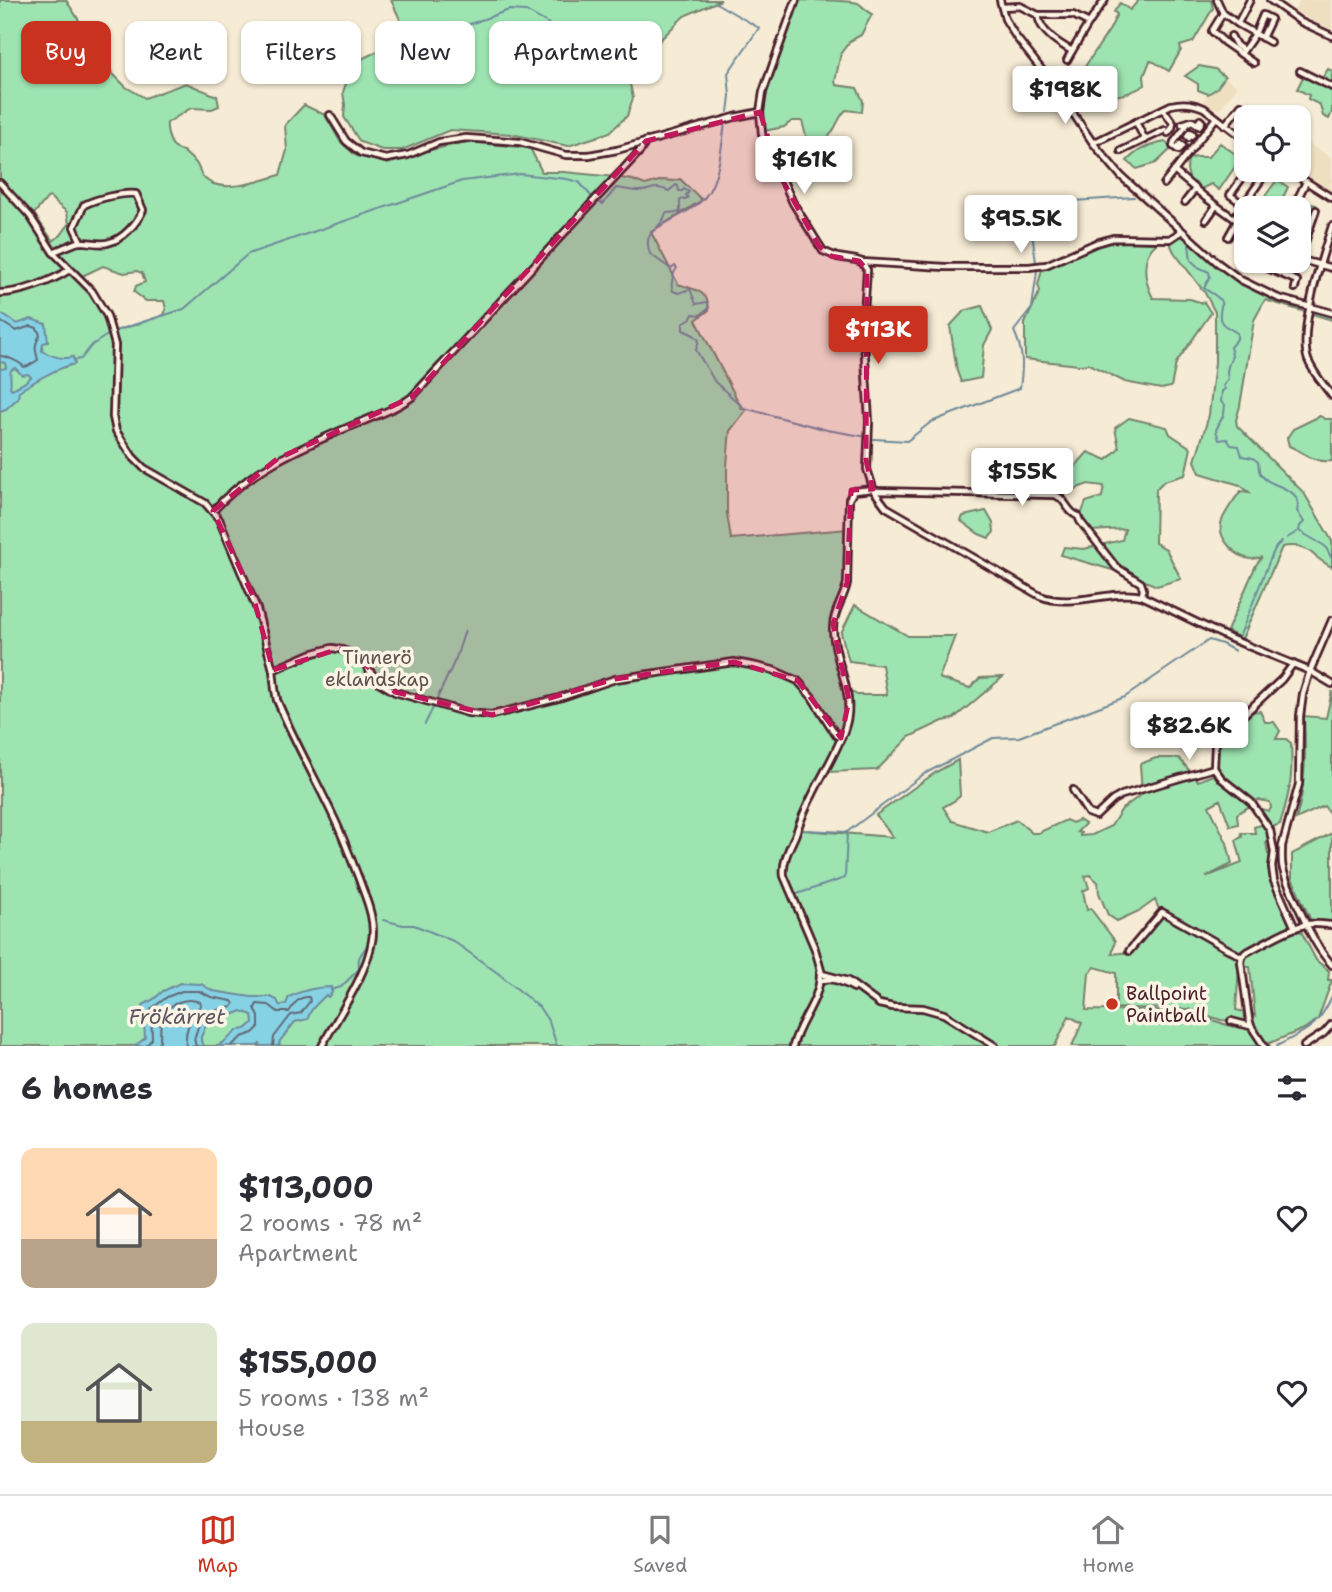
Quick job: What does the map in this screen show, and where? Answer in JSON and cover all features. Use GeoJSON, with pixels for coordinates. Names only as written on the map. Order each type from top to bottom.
{"type":"FeatureCollection","features":[{"type":"Feature","properties":{"kind":"street"},"geometry":{"type":"LineString","coordinates":[[796,0],[765,84],[760,112],[762,134],[793,203],[819,246],[831,256],[862,262],[945,267],[1029,267],[1046,265],[1113,238],[1170,239],[1182,231]]}},
{"type":"Feature","properties":{"kind":"street"},"geometry":{"type":"LineString","coordinates":[[1067,60],[1105,0]]}},
{"type":"Feature","properties":{"kind":"street"},"geometry":{"type":"LineString","coordinates":[[1217,0],[1223,13],[1270,42]]}},
{"type":"Feature","properties":{"kind":"street"},"geometry":{"type":"LineString","coordinates":[[1239,21],[1250,0]]}},
{"type":"Feature","properties":{"kind":"street"},"geometry":{"type":"LineString","coordinates":[[1270,0],[1311,28],[1332,36]]}},
{"type":"Feature","properties":{"kind":"street"},"geometry":{"type":"LineString","coordinates":[[1089,23],[1073,15],[1038,15],[1020,6],[1001,3],[1005,19],[1016,37],[1056,88],[1093,143],[1121,176],[1218,263],[1241,280],[1278,298],[1332,313]]}},
{"type":"Feature","properties":{"kind":"street"},"geometry":{"type":"LineString","coordinates":[[1223,13],[1212,31],[1225,43],[1242,52]]}},
{"type":"Feature","properties":{"kind":"street"},"geometry":{"type":"LineString","coordinates":[[1038,15],[1040,24],[1051,37],[1072,51]]}},
{"type":"Feature","properties":{"kind":"street"},"geometry":{"type":"LineString","coordinates":[[1242,52],[1255,34],[1263,15],[1271,19],[1262,38]]}},
{"type":"Feature","properties":{"kind":"street"},"geometry":{"type":"LineString","coordinates":[[1231,36],[1254,63]]}},
{"type":"Feature","properties":{"kind":"street"},"geometry":{"type":"LineString","coordinates":[[1300,71],[1332,87]]}},
{"type":"Feature","properties":{"kind":"street"},"geometry":{"type":"LineString","coordinates":[[1093,143],[1177,103],[1191,103],[1204,108],[1234,131]]}},
{"type":"Feature","properties":{"kind":"street"},"geometry":{"type":"LineString","coordinates":[[1121,152],[1172,128],[1173,123],[1163,109]]}},
{"type":"Feature","properties":{"kind":"street"},"geometry":{"type":"LineString","coordinates":[[330,115],[346,141],[361,153],[386,159],[408,155],[439,142],[456,139],[520,142],[566,155],[580,156],[603,153],[760,112]]}},
{"type":"Feature","properties":{"kind":"street"},"geometry":{"type":"LineString","coordinates":[[1225,125],[1234,114]]}},
{"type":"Feature","properties":{"kind":"street"},"geometry":{"type":"LineString","coordinates":[[1164,184],[1216,118]]}},
{"type":"Feature","properties":{"kind":"street"},"geometry":{"type":"LineString","coordinates":[[1182,124],[1192,121],[1196,124]]}},
{"type":"Feature","properties":{"kind":"street"},"geometry":{"type":"LineString","coordinates":[[1136,122],[1145,140]]}},
{"type":"Feature","properties":{"kind":"street"},"geometry":{"type":"LineString","coordinates":[[1177,149],[1173,144],[1189,122]]}},
{"type":"Feature","properties":{"kind":"street"},"geometry":{"type":"LineString","coordinates":[[1181,132],[1187,136]]}},
{"type":"Feature","properties":{"kind":"street"},"geometry":{"type":"LineString","coordinates":[[213,511],[277,459],[393,409],[412,397],[641,150],[646,141]]}},
{"type":"Feature","properties":{"kind":"street"},"geometry":{"type":"LineString","coordinates":[[1174,171],[1234,218]]}},
{"type":"Feature","properties":{"kind":"street"},"geometry":{"type":"LineString","coordinates":[[1234,198],[1230,195],[1240,182]]}},
{"type":"Feature","properties":{"kind":"street"},"geometry":{"type":"LineString","coordinates":[[1299,196],[1306,182],[1332,198]]}},
{"type":"Feature","properties":{"kind":"street"},"geometry":{"type":"LineString","coordinates":[[0,183],[30,216],[53,252],[96,297],[110,325],[115,345],[113,417],[121,439],[144,468],[205,503],[219,519],[253,596],[273,670],[277,700],[342,834],[365,896],[372,922],[372,943],[364,968],[322,1046]]}},
{"type":"Feature","properties":{"kind":"street"},"geometry":{"type":"LineString","coordinates":[[1185,202],[1195,189]]}},
{"type":"Feature","properties":{"kind":"street"},"geometry":{"type":"LineString","coordinates":[[53,252],[81,242],[107,243],[125,234],[137,223],[143,210],[136,194],[109,196],[84,205],[74,227],[81,242]]}},
{"type":"Feature","properties":{"kind":"street"},"geometry":{"type":"LineString","coordinates":[[1206,220],[1216,205]]}},
{"type":"Feature","properties":{"kind":"street"},"geometry":{"type":"LineString","coordinates":[[1311,224],[1315,210]]}},
{"type":"Feature","properties":{"kind":"street"},"geometry":{"type":"LineString","coordinates":[[1228,237],[1234,224]]}},
{"type":"Feature","properties":{"kind":"street"},"geometry":{"type":"LineString","coordinates":[[1332,226],[1305,333],[1306,351],[1311,366],[1332,396]]}},
{"type":"Feature","properties":{"kind":"street"},"geometry":{"type":"LineString","coordinates":[[862,262],[867,270],[863,327],[869,421],[866,460],[873,490],[882,503],[1044,598],[1060,601],[1129,594],[1142,596],[1220,634],[1332,682]]}},
{"type":"Feature","properties":{"kind":"street"},"geometry":{"type":"LineString","coordinates":[[1311,263],[1332,268]]}},
{"type":"Feature","properties":{"kind":"street"},"geometry":{"type":"LineString","coordinates":[[0,293],[34,286],[69,270]]}},
{"type":"Feature","properties":{"kind":"street"},"geometry":{"type":"LineString","coordinates":[[1279,273],[1297,281],[1295,288]]}},
{"type":"Feature","properties":{"kind":"street"},"geometry":{"type":"LineString","coordinates":[[793,1046],[820,983],[820,972],[815,949],[785,881],[783,867],[846,723],[849,700],[833,637],[833,618],[847,583],[849,499],[854,491],[1060,497],[1069,511],[1078,516],[1116,567],[1141,583],[1142,596]]}},
{"type":"Feature","properties":{"kind":"street"},"geometry":{"type":"LineString","coordinates":[[1332,620],[1304,688],[1299,784],[1282,846],[1282,866],[1287,883],[1319,949],[1332,965]]}},
{"type":"Feature","properties":{"kind":"street"},"geometry":{"type":"LineString","coordinates":[[273,670],[310,654],[332,648],[340,649],[354,654],[377,681],[390,690],[468,713],[492,715],[559,698],[615,679],[734,662],[768,669],[798,681],[806,688],[836,735],[841,738]]}},
{"type":"Feature","properties":{"kind":"street"},"geometry":{"type":"LineString","coordinates":[[1293,664],[1282,679],[1220,737],[1215,746],[1214,768],[1222,779],[1251,802],[1270,830],[1274,852],[1274,881],[1295,928]]}},
{"type":"Feature","properties":{"kind":"street"},"geometry":{"type":"LineString","coordinates":[[1073,790],[1088,813],[1096,816],[1113,800],[1127,793],[1214,768]]}},
{"type":"Feature","properties":{"kind":"street"},"geometry":{"type":"LineString","coordinates":[[1129,951],[1162,912],[1242,957]]}},
{"type":"Feature","properties":{"kind":"street"},"geometry":{"type":"LineString","coordinates":[[1265,1046],[1251,1026],[1242,957],[1245,953],[1306,924],[1332,925]]}},
{"type":"Feature","properties":{"kind":"street"},"geometry":{"type":"LineString","coordinates":[[820,972],[848,981],[873,1001],[884,1006],[923,1008],[944,1014],[995,1046]]}},
{"type":"Feature","properties":{"kind":"street"},"geometry":{"type":"LineString","coordinates":[[820,983],[823,979],[829,979],[859,991]]}},
{"type":"Feature","properties":{"kind":"street"},"geometry":{"type":"LineString","coordinates":[[1231,1021],[1251,1026]]}},
{"type":"Feature","properties":{"kind":"street"},"geometry":{"type":"LineString","coordinates":[[1304,1046],[1324,1033],[1332,1024]]}},
{"type":"Feature","properties":{"kind":"highlighted area"},"geometry":{"type":"Polygon","coordinates":[[[760,112],[779,174],[819,246],[831,256],[859,261],[867,270],[866,460],[873,489],[851,490],[847,583],[833,624],[849,700],[841,738],[798,681],[734,662],[615,679],[492,715],[395,692],[354,654],[339,649],[273,670],[253,596],[213,511],[277,459],[412,397],[646,141],[760,112]]]}},
{"type":"Feature","properties":{"kind":"shaded area"},"geometry":{"type":"Polygon","coordinates":[[[1300,0],[1332,0],[1332,31],[1294,11],[1300,0]]]}},
{"type":"Feature","properties":{"kind":"shaded area"},"geometry":{"type":"Polygon","coordinates":[[[1225,77],[1237,87],[1219,110],[1215,107],[1213,110],[1203,102],[1225,77]]]}},
{"type":"Feature","properties":{"kind":"shaded area"},"geometry":{"type":"Polygon","coordinates":[[[1311,145],[1332,158],[1332,181],[1329,187],[1332,185],[1332,193],[1311,180],[1311,145]]]}},
{"type":"Feature","properties":{"kind":"green space","name":"Tinnerö eklandskap"},"geometry":{"type":"Polygon","coordinates":[[[0,0],[66,0],[79,21],[21,21],[21,84],[111,84],[111,70],[126,87],[145,98],[183,84],[217,96],[219,106],[212,109],[191,108],[167,123],[167,127],[168,136],[175,148],[183,151],[196,163],[204,178],[220,186],[241,185],[280,175],[287,150],[285,125],[304,105],[325,115],[340,141],[355,155],[388,164],[426,151],[467,142],[530,148],[542,172],[615,177],[645,185],[680,179],[702,200],[651,232],[678,284],[700,292],[706,299],[709,310],[696,320],[742,409],[747,409],[730,431],[727,514],[731,539],[848,529],[847,584],[836,612],[833,631],[847,689],[857,695],[887,695],[882,665],[849,661],[841,633],[855,605],[908,636],[955,636],[939,678],[970,688],[980,678],[1003,677],[953,719],[909,737],[877,770],[827,772],[828,765],[801,821],[803,830],[893,837],[876,815],[936,772],[958,760],[960,796],[943,807],[952,821],[988,832],[1017,820],[1032,833],[1038,833],[1066,820],[1072,823],[1079,820],[1085,824],[1077,832],[1081,833],[1080,836],[1092,835],[1111,826],[1122,809],[1142,794],[1140,764],[1156,758],[1179,758],[1198,781],[1215,774],[1251,805],[1237,814],[1238,824],[1230,826],[1220,800],[1209,806],[1227,843],[1232,864],[1206,877],[1242,863],[1236,840],[1242,837],[1241,833],[1255,833],[1254,827],[1264,824],[1268,831],[1270,841],[1266,842],[1268,854],[1271,854],[1271,882],[1293,933],[1301,931],[1316,960],[1329,971],[1328,980],[1332,980],[1318,1019],[1304,1029],[1270,1043],[1266,1041],[1270,1046],[1267,1046],[1256,1030],[1249,1011],[1255,1016],[1250,967],[1239,967],[1236,1010],[1245,1012],[1246,1022],[1221,1020],[1188,1009],[1116,1008],[1116,973],[1095,967],[1089,973],[1086,1010],[1194,1014],[1232,1026],[1249,1028],[1263,1046],[1072,1046],[1082,1023],[1069,1016],[1055,1046],[0,1046],[0,293],[17,291],[34,286],[69,269],[95,298],[113,332],[164,315],[166,309],[164,301],[146,301],[134,292],[136,286],[145,282],[142,273],[124,273],[103,266],[80,277],[68,266],[54,276],[17,290],[0,292],[0,0]],[[50,197],[47,198],[34,214],[53,241],[69,224],[67,212],[50,197]],[[1090,875],[1085,876],[1089,888],[1083,891],[1087,910],[1090,908],[1115,941],[1112,954],[1129,952],[1161,914],[1155,900],[1117,921],[1108,915],[1099,893],[1098,882],[1090,875]]]}},
{"type":"Feature","properties":{"kind":"green space"},"geometry":{"type":"Polygon","coordinates":[[[391,0],[721,0],[684,16],[662,38],[662,21],[489,21],[489,84],[630,84],[633,98],[627,116],[610,132],[568,146],[511,134],[450,130],[402,150],[382,150],[360,142],[344,117],[343,92],[346,84],[361,84],[361,59],[375,52],[375,84],[475,84],[475,21],[401,21],[391,0]]]}},
{"type":"Feature","properties":{"kind":"green space"},"geometry":{"type":"Polygon","coordinates":[[[799,0],[858,3],[872,14],[861,35],[850,41],[841,53],[835,81],[836,85],[857,88],[863,101],[862,112],[846,110],[828,137],[807,152],[803,150],[807,140],[802,121],[792,121],[784,127],[764,131],[763,119],[766,95],[799,0]]]}},
{"type":"Feature","properties":{"kind":"green space"},"geometry":{"type":"Polygon","coordinates":[[[1139,0],[1211,0],[1213,8],[1193,42],[1180,46],[1181,50],[1169,71],[1150,61],[1144,76],[1145,85],[1138,89],[1116,96],[1085,97],[1082,90],[1089,78],[1084,68],[1110,29],[1117,14],[1114,12],[1120,3],[1130,10],[1139,0]]]}},
{"type":"Feature","properties":{"kind":"green space"},"geometry":{"type":"Polygon","coordinates":[[[1199,66],[1215,69],[1225,77],[1216,89],[1208,94],[1198,90],[1198,84],[1185,76],[1199,66]]]}},
{"type":"Feature","properties":{"kind":"green space"},"geometry":{"type":"Polygon","coordinates":[[[1328,69],[1332,71],[1332,112],[1329,119],[1323,116],[1320,105],[1297,89],[1304,75],[1319,83],[1328,69]]]}},
{"type":"Feature","properties":{"kind":"green space"},"geometry":{"type":"Polygon","coordinates":[[[1166,142],[1171,149],[1156,163],[1137,169],[1127,161],[1145,148],[1166,142]]]}},
{"type":"Feature","properties":{"kind":"green space"},"geometry":{"type":"Polygon","coordinates":[[[1220,143],[1234,153],[1234,168],[1219,190],[1211,184],[1201,189],[1190,181],[1188,159],[1208,157],[1220,143]]]}},
{"type":"Feature","properties":{"kind":"green space"},"geometry":{"type":"Polygon","coordinates":[[[1276,182],[1288,187],[1284,196],[1265,196],[1276,182]]]}},
{"type":"Feature","properties":{"kind":"green space"},"geometry":{"type":"Polygon","coordinates":[[[1316,205],[1311,220],[1311,206],[1316,205]]]}},
{"type":"Feature","properties":{"kind":"green space"},"geometry":{"type":"Polygon","coordinates":[[[1184,235],[1243,283],[1285,304],[1332,316],[1332,320],[1265,300],[1254,320],[1237,426],[1304,493],[1332,541],[1332,567],[1304,548],[1282,547],[1242,639],[1227,631],[1262,557],[1251,559],[1240,555],[1222,536],[1221,524],[1224,516],[1241,491],[1249,492],[1240,485],[1200,473],[1195,461],[1209,415],[1215,362],[1215,312],[1169,241],[1184,235]]]}},
{"type":"Feature","properties":{"kind":"green space"},"geometry":{"type":"Polygon","coordinates":[[[1112,241],[1157,243],[1148,255],[1145,269],[1153,298],[1204,302],[1211,313],[1176,363],[1171,387],[1161,389],[1125,382],[1089,364],[1025,359],[1025,323],[1040,291],[1038,285],[1042,269],[1112,241]]]}},
{"type":"Feature","properties":{"kind":"green space"},"geometry":{"type":"Polygon","coordinates":[[[982,306],[992,330],[984,345],[981,378],[961,382],[950,326],[964,311],[982,306]]]}},
{"type":"Feature","properties":{"kind":"green space"},"geometry":{"type":"Polygon","coordinates":[[[1320,416],[1332,419],[1332,461],[1315,459],[1289,446],[1287,438],[1293,429],[1320,416]]]}},
{"type":"Feature","properties":{"kind":"green space"},"geometry":{"type":"Polygon","coordinates":[[[1129,418],[1167,427],[1170,434],[1191,448],[1185,475],[1164,481],[1156,489],[1155,543],[1166,549],[1181,579],[1157,586],[1133,576],[1061,555],[1064,547],[1084,549],[1122,540],[1125,529],[1090,531],[1081,515],[1086,502],[1102,497],[1104,486],[1088,484],[1062,494],[1062,481],[1088,452],[1107,460],[1119,448],[1115,428],[1129,418]]]}},
{"type":"Feature","properties":{"kind":"green space"},"geometry":{"type":"Polygon","coordinates":[[[986,511],[993,523],[994,532],[989,538],[961,521],[963,516],[986,511]]]}},
{"type":"Feature","properties":{"kind":"green space"},"geometry":{"type":"Polygon","coordinates":[[[1332,691],[1332,817],[1324,806],[1296,819],[1304,768],[1304,716],[1326,718],[1332,691]]]}},
{"type":"Feature","properties":{"kind":"green space"},"geometry":{"type":"Polygon","coordinates":[[[1260,711],[1265,722],[1274,722],[1280,731],[1276,739],[1286,739],[1291,743],[1291,775],[1286,803],[1280,824],[1270,828],[1259,808],[1269,811],[1270,802],[1251,801],[1222,777],[1215,765],[1216,748],[1224,735],[1250,712],[1260,711]]]}},
{"type":"Feature","properties":{"kind":"green space"},"geometry":{"type":"Polygon","coordinates":[[[1163,713],[1174,717],[1184,714],[1193,726],[1186,740],[1178,744],[1164,745],[1153,740],[1147,729],[1148,722],[1163,713]]]}},
{"type":"Feature","properties":{"kind":"green space"},"geometry":{"type":"Polygon","coordinates":[[[1332,833],[1332,921],[1311,921],[1292,878],[1292,854],[1332,833]]]}},
{"type":"Feature","properties":{"kind":"water"},"geometry":{"type":"Polygon","coordinates":[[[0,313],[17,324],[31,319],[46,324],[48,342],[43,343],[42,351],[57,357],[73,357],[75,364],[53,372],[19,391],[18,398],[0,411],[0,369],[6,368],[5,363],[0,362],[0,313]],[[15,368],[11,370],[12,389],[31,377],[28,374],[22,375],[15,368]]]}},
{"type":"Feature","properties":{"kind":"water","name":"Frökärret"},"geometry":{"type":"Polygon","coordinates":[[[180,983],[201,984],[213,991],[251,997],[271,997],[277,1000],[280,1006],[286,1004],[289,997],[309,989],[331,987],[332,993],[315,1006],[308,1019],[295,1022],[280,1041],[281,1046],[219,1046],[238,1030],[246,1029],[253,1023],[252,1015],[242,1011],[208,1020],[201,1037],[203,1046],[135,1046],[145,1038],[143,1005],[180,983]]]}},
{"type":"Feature","properties":{"kind":"waterway"},"geometry":{"type":"LineString","coordinates":[[716,3],[759,28],[728,73],[728,112]]}},
{"type":"Feature","properties":{"kind":"waterway"},"geometry":{"type":"LineString","coordinates":[[475,22],[509,10],[526,11],[544,21]]}},
{"type":"Feature","properties":{"kind":"waterway"},"geometry":{"type":"LineString","coordinates":[[662,225],[697,205],[710,190],[719,162],[725,123]]}},
{"type":"Feature","properties":{"kind":"waterway"},"geometry":{"type":"LineString","coordinates":[[115,331],[184,309],[248,254],[462,181],[520,174],[567,179],[579,182],[592,197]]}},
{"type":"Feature","properties":{"kind":"waterway"},"geometry":{"type":"LineString","coordinates":[[598,202],[603,204],[616,188],[640,191],[659,188],[669,191],[676,185],[679,191],[684,189],[689,192],[686,195],[688,198],[680,200],[680,212],[666,213],[661,224],[650,235],[648,246],[650,254],[671,269],[675,266],[677,268],[672,279],[673,291],[679,293],[690,289],[696,304],[708,302],[708,310],[701,315],[693,314],[683,323],[683,330],[699,340],[696,350],[715,382],[744,408],[827,430],[862,436]]}},
{"type":"Feature","properties":{"kind":"waterway"},"geometry":{"type":"LineString","coordinates":[[1036,262],[1028,204],[1134,197]]}},
{"type":"Feature","properties":{"kind":"waterway"},"geometry":{"type":"LineString","coordinates":[[1189,245],[1191,260],[1209,272],[1210,277],[1204,288],[1220,300],[1221,321],[1237,333],[1237,339],[1230,347],[1232,355],[1227,369],[1228,379],[1222,391],[1221,402],[1225,405],[1224,414],[1216,430],[1219,440],[1227,439],[1231,445],[1239,446],[1242,456],[1258,462],[1259,472],[1264,478],[1295,496],[1297,511],[1304,522],[1299,531],[1325,546],[1332,559]]}},
{"type":"Feature","properties":{"kind":"waterway"},"geometry":{"type":"LineString","coordinates":[[874,439],[907,441],[931,422],[1020,388],[1022,360],[1014,331],[1032,308],[1037,271]]}},
{"type":"Feature","properties":{"kind":"waterway"},"geometry":{"type":"LineString","coordinates":[[74,360],[81,359],[92,345],[109,334]]}},
{"type":"Feature","properties":{"kind":"waterway"},"geometry":{"type":"LineString","coordinates":[[1287,538],[1297,532]]}},
{"type":"Feature","properties":{"kind":"waterway"},"geometry":{"type":"LineString","coordinates":[[1240,635],[1271,557],[1282,541]]}},
{"type":"Feature","properties":{"kind":"waterway"},"geometry":{"type":"LineString","coordinates":[[436,701],[456,658],[465,630]]}},
{"type":"Feature","properties":{"kind":"waterway"},"geometry":{"type":"LineString","coordinates":[[797,894],[845,878],[847,832],[924,774],[993,738],[1019,737],[1125,697],[1209,640],[1235,651]]}},
{"type":"Feature","properties":{"kind":"waterway"},"geometry":{"type":"LineString","coordinates":[[425,724],[434,706]]}},
{"type":"Feature","properties":{"kind":"waterway"},"geometry":{"type":"LineString","coordinates":[[806,830],[847,832]]}},
{"type":"Feature","properties":{"kind":"waterway"},"geometry":{"type":"LineString","coordinates":[[383,920],[414,925],[453,941],[499,974],[539,1007],[549,1022],[557,1046]]}},
{"type":"Feature","properties":{"kind":"waterway"},"geometry":{"type":"LineString","coordinates":[[331,990],[341,987],[359,969],[360,957],[368,941],[370,922]]}},
{"type":"Feature","properties":{"kind":"waterway"},"geometry":{"type":"LineString","coordinates":[[1277,1046],[1316,1022],[1332,996]]}},
{"type":"Feature","properties":{"kind":"place","name":"Ballpoint Paintball"},"geometry":{"type":"Point","coordinates":[1112,1004]}}]}
